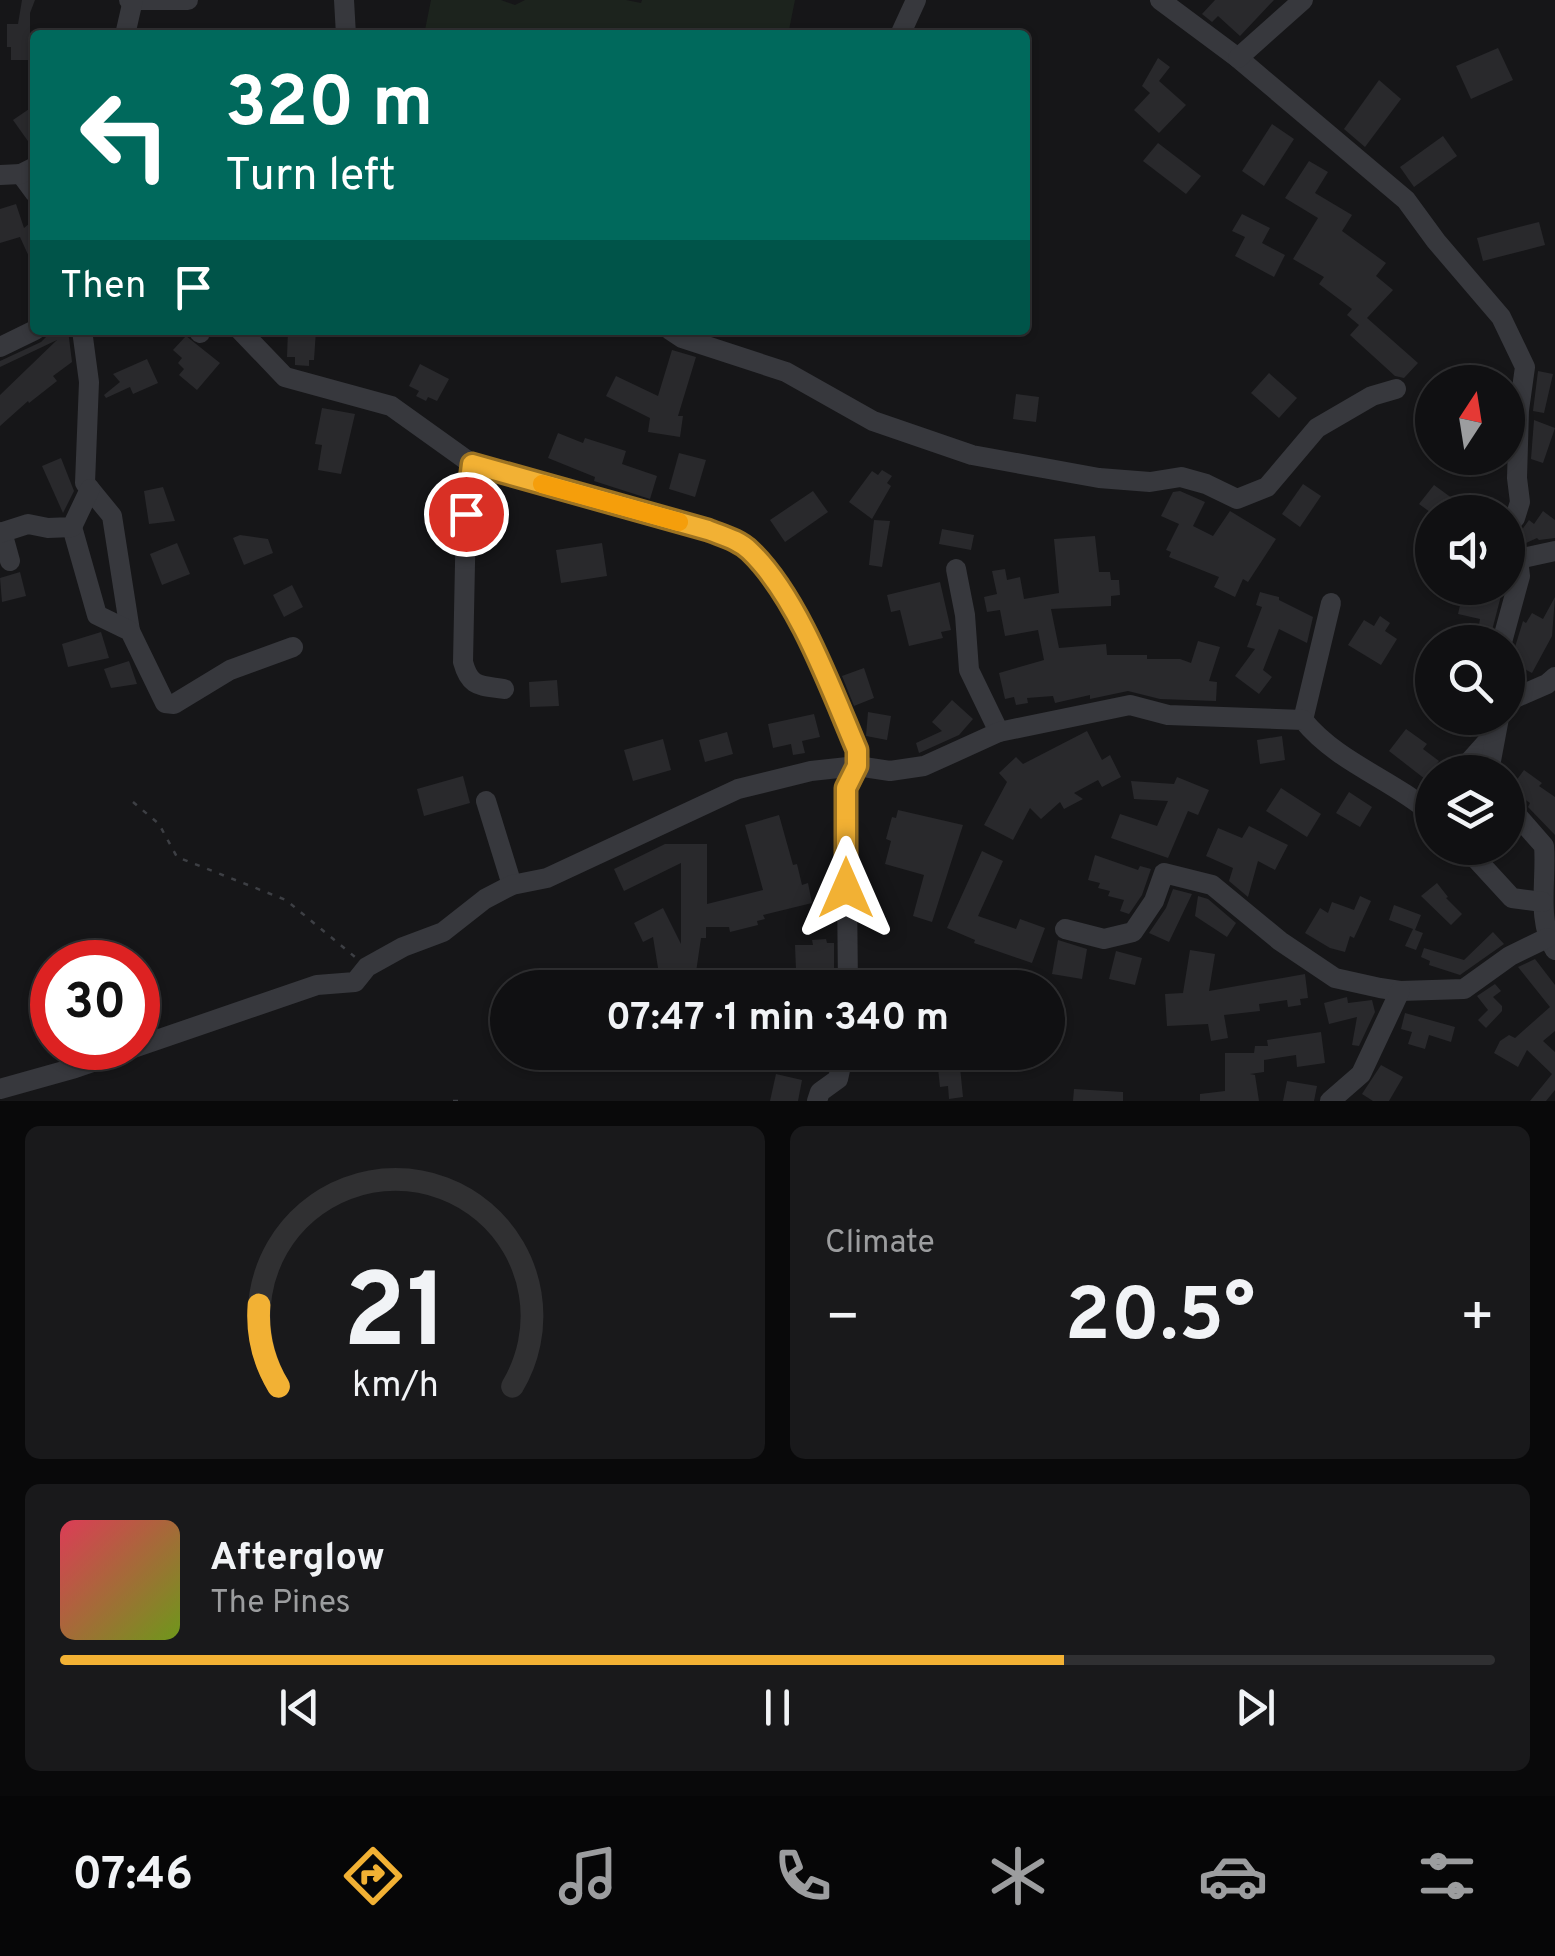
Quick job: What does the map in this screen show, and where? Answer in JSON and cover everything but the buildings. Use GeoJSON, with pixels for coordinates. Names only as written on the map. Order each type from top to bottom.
{"type":"FeatureCollection","features":[{"type":"Feature","properties":{"kind":"street"},"geometry":{"type":"LineString","coordinates":[[126,30],[131,0],[188,0]]}},
{"type":"Feature","properties":{"kind":"street"},"geometry":{"type":"LineString","coordinates":[[344,0],[346,30]]}},
{"type":"Feature","properties":{"kind":"street"},"geometry":{"type":"LineString","coordinates":[[902,30],[916,0]]}},
{"type":"Feature","properties":{"kind":"street"},"geometry":{"type":"LineString","coordinates":[[1160,0],[1238,58],[1406,200],[1501,317],[1526,368],[1519,410],[1519,495]]}},
{"type":"Feature","properties":{"kind":"street"},"geometry":{"type":"LineString","coordinates":[[1238,58],[1304,0]]}},
{"type":"Feature","properties":{"kind":"street"},"geometry":{"type":"LineString","coordinates":[[2,345],[30,332]]}},
{"type":"Feature","properties":{"kind":"street"},"geometry":{"type":"LineString","coordinates":[[83,335],[89,382],[85,483],[112,516],[130,631],[165,703],[174,704],[230,670],[293,647]]}},
{"type":"Feature","properties":{"kind":"street"},"geometry":{"type":"LineString","coordinates":[[245,335],[286,377],[391,406],[472,464],[708,530],[749,550],[786,600],[814,650],[857,750],[857,766],[846,788],[848,970]]}},
{"type":"Feature","properties":{"kind":"street"},"geometry":{"type":"LineString","coordinates":[[678,335],[786,372],[873,421],[955,450],[1099,478],[1150,482],[1181,477],[1206,484],[1237,500],[1267,487],[1317,428],[1372,396],[1396,389]]}},
{"type":"Feature","properties":{"kind":"street"},"geometry":{"type":"LineString","coordinates":[[472,464],[466,514],[463,662],[467,677],[476,684],[504,689]]}},
{"type":"Feature","properties":{"kind":"street"},"geometry":{"type":"LineString","coordinates":[[90,489],[72,526],[96,615],[130,631]]}},
{"type":"Feature","properties":{"kind":"street"},"geometry":{"type":"LineString","coordinates":[[10,561],[1,532],[28,524],[48,528],[72,526]]}},
{"type":"Feature","properties":{"kind":"street"},"geometry":{"type":"LineString","coordinates":[[1525,557],[1555,551]]}},
{"type":"Feature","properties":{"kind":"street"},"geometry":{"type":"LineString","coordinates":[[956,568],[966,614],[970,670],[1000,732]]}},
{"type":"Feature","properties":{"kind":"street"},"geometry":{"type":"LineString","coordinates":[[1303,720],[1331,603]]}},
{"type":"Feature","properties":{"kind":"street"},"geometry":{"type":"LineString","coordinates":[[1525,694],[1555,677]]}},
{"type":"Feature","properties":{"kind":"street"},"geometry":{"type":"LineString","coordinates":[[1530,692],[1555,697]]}},
{"type":"Feature","properties":{"kind":"street"},"geometry":{"type":"LineString","coordinates":[[0,1089],[93,1062],[317,986],[355,982],[367,967],[403,946],[443,932],[485,899],[512,885],[547,878],[738,789],[811,771],[857,766],[890,771],[924,766],[1000,732],[1130,705],[1168,714],[1303,720],[1315,734],[1369,774],[1415,799]]}},
{"type":"Feature","properties":{"kind":"street"},"geometry":{"type":"LineString","coordinates":[[1474,755],[1490,735]]}},
{"type":"Feature","properties":{"kind":"street"},"geometry":{"type":"LineString","coordinates":[[486,801],[512,885]]}},
{"type":"Feature","properties":{"kind":"street"},"geometry":{"type":"LineString","coordinates":[[1066,929],[1104,939],[1134,932],[1154,901],[1164,873],[1212,886],[1280,941],[1335,978],[1400,991],[1464,989],[1510,956],[1551,944],[1543,902],[1544,846],[1525,824]]}},
{"type":"Feature","properties":{"kind":"street"},"geometry":{"type":"LineString","coordinates":[[1482,865],[1512,898],[1543,902]]}},
{"type":"Feature","properties":{"kind":"street"},"geometry":{"type":"LineString","coordinates":[[1330,1101],[1361,1074],[1400,991]]}},
{"type":"Feature","properties":{"kind":"street"},"geometry":{"type":"LineString","coordinates":[[817,1101],[820,1092],[838,1080],[840,1070]]}},
{"type":"Feature","properties":{"kind":"path"},"geometry":{"type":"LineString","coordinates":[[132,802],[159,824],[176,857],[286,900],[367,967]]}},
{"type":"Feature","properties":{"kind":"path"},"geometry":{"type":"LineString","coordinates":[[838,1080],[848,1070]]}},
{"type":"Feature","properties":{"kind":"shaded area"},"geometry":{"type":"Polygon","coordinates":[[[431,0],[501,0],[515,5],[525,0],[795,0],[789,30],[425,30],[431,0]]]}},
{"type":"Feature","properties":{"kind":"slow traffic"},"geometry":{"type":"LineString","coordinates":[[542,484],[679,522]]}},
{"type":"Feature","properties":{"kind":"route"},"geometry":{"type":"LineString","coordinates":[[466,514],[472,464],[708,530],[749,550],[786,600],[814,650],[857,750],[857,766],[846,788],[846,888]]}}]}
